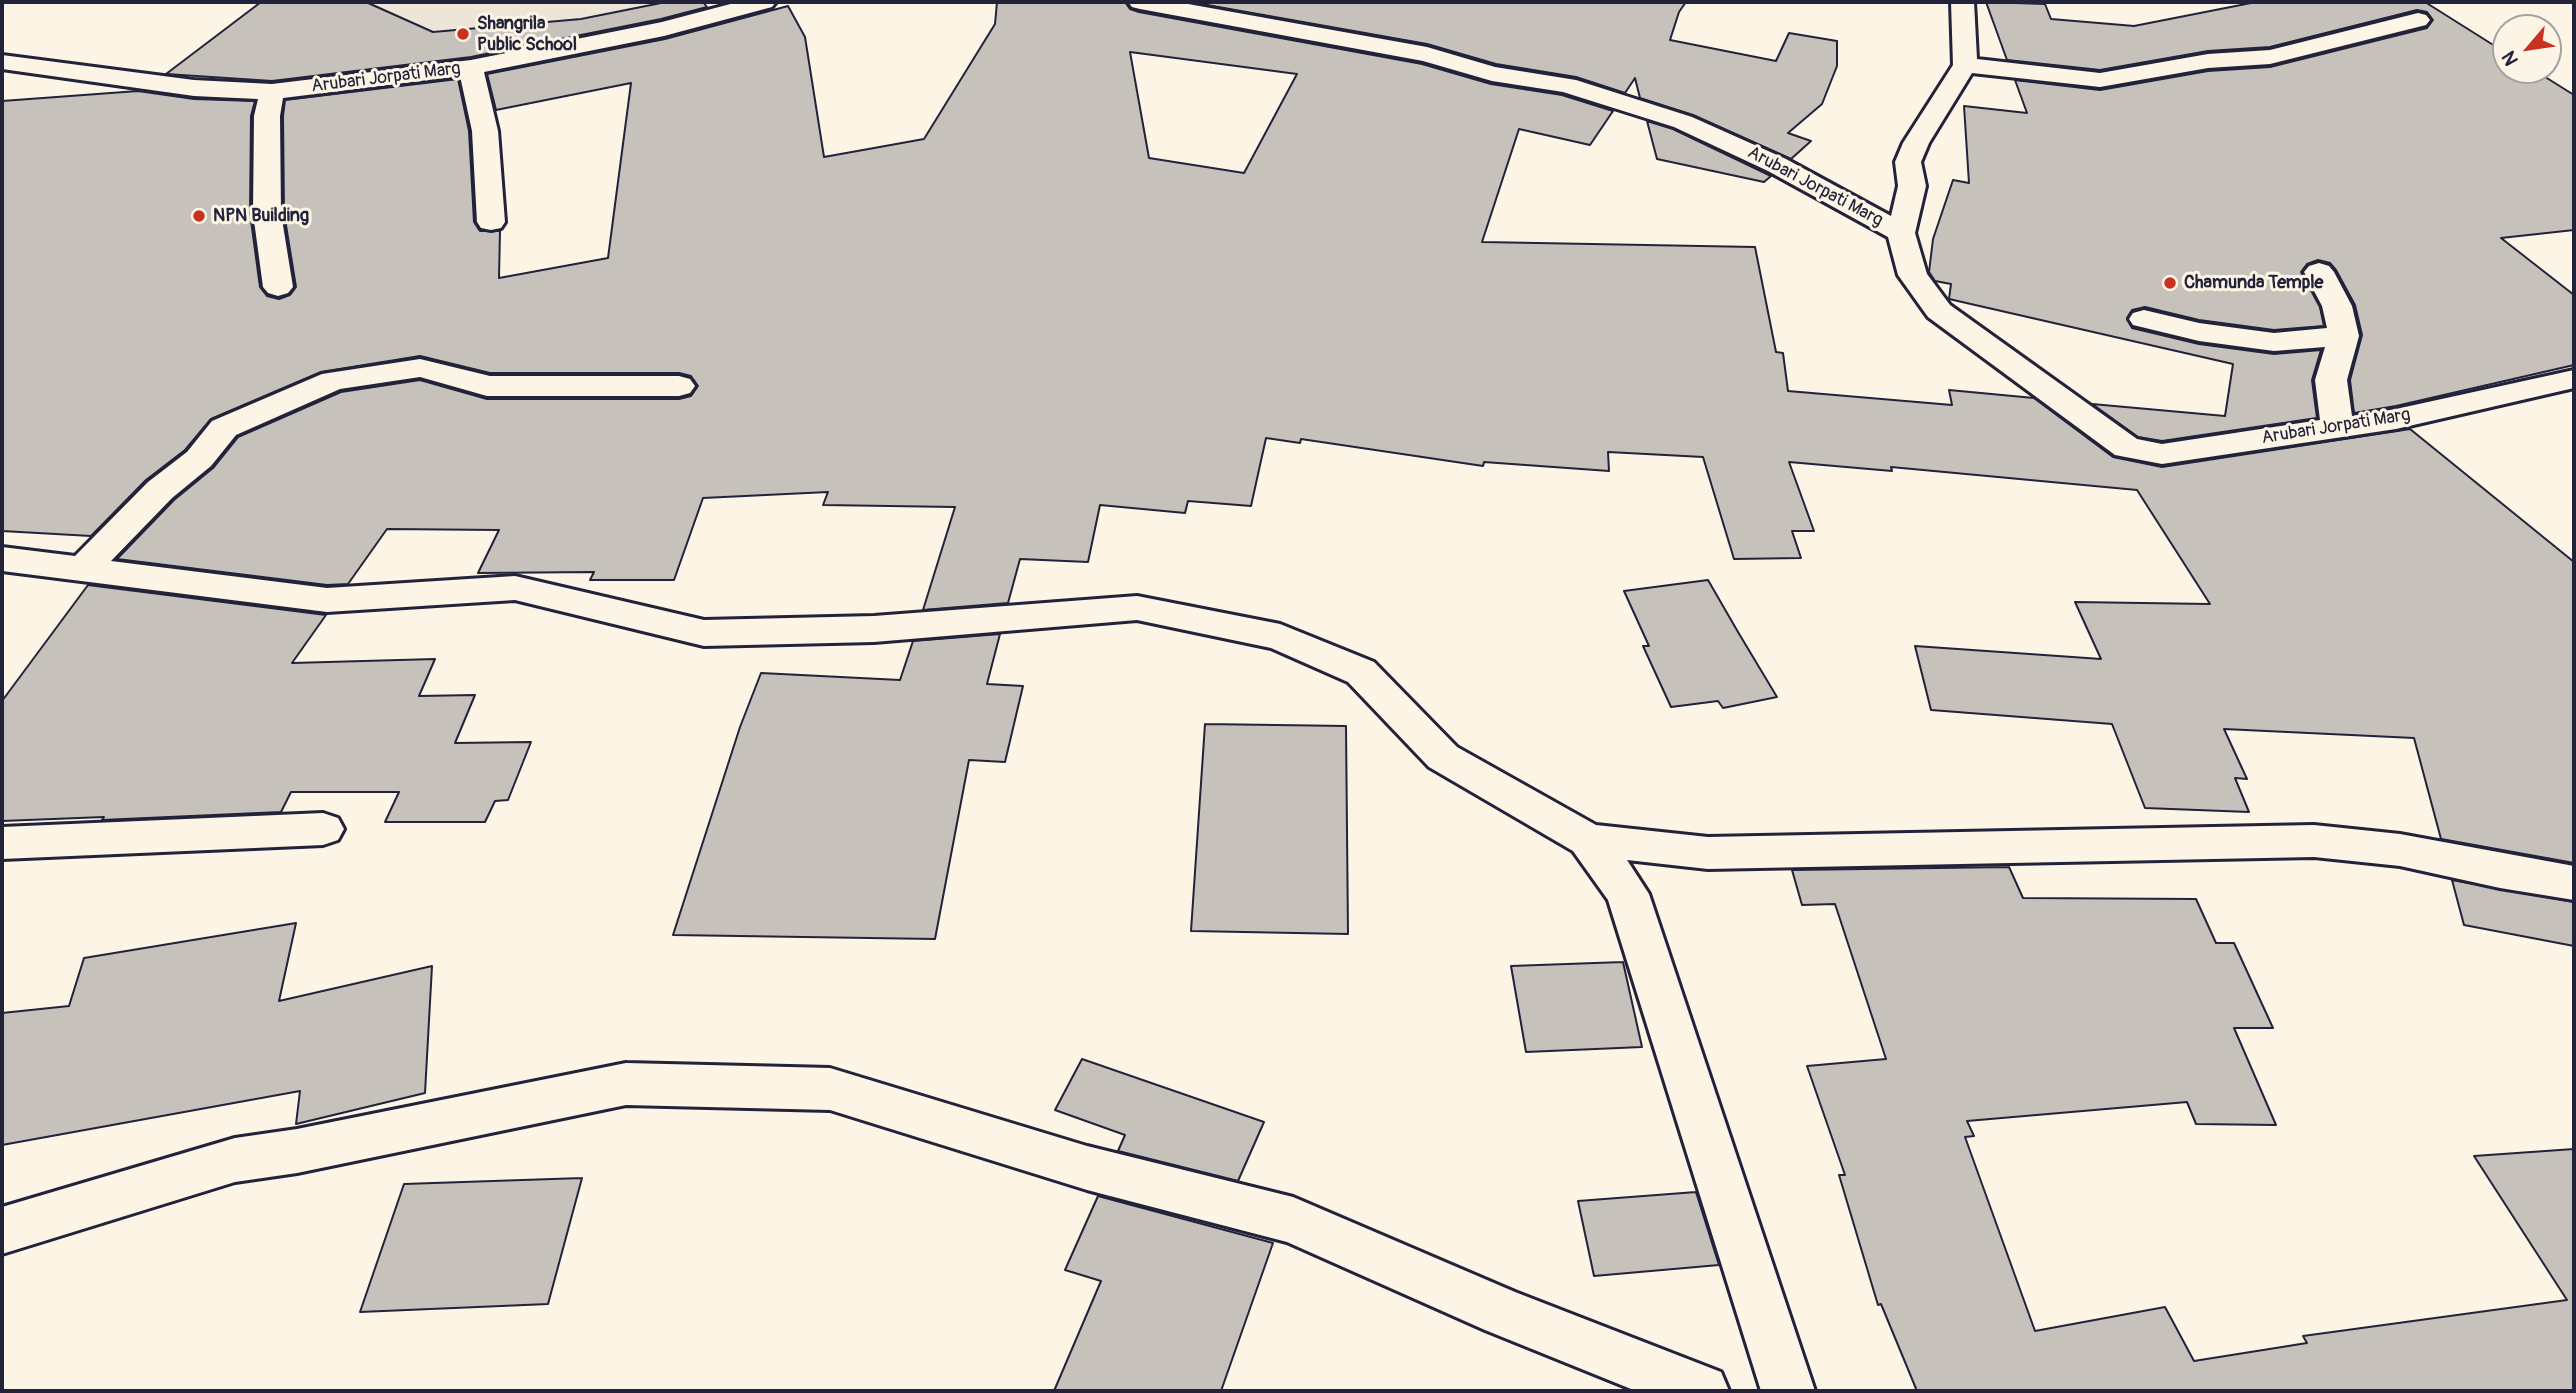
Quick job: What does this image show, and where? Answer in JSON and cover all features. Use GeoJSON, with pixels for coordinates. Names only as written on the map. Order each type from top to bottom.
{"type":"FeatureCollection","features":[{"type":"Feature","properties":{"kind":"street","name":"Arubari Jorpati Marg"},"geometry":{"type":"LineString","coordinates":[[2,62],[194,88],[272,92],[471,66],[664,29],[764,2]]}},
{"type":"Feature","properties":{"kind":"street","name":"Arubari Jorpati Marg"},"geometry":{"type":"LineString","coordinates":[[1140,2],[1427,54],[1492,74],[1567,85],[1683,122],[1777,165],[1901,233],[1913,275],[1940,311],[2127,448],[2162,454],[2396,419],[2574,379]]}},
{"type":"Feature","properties":{"kind":"street"},"geometry":{"type":"LineString","coordinates":[[1901,233],[1912,186],[1908,162],[1916,143],[1965,65],[1962,2]]}},
{"type":"Feature","properties":{"kind":"street"},"geometry":{"type":"LineString","coordinates":[[1965,65],[2100,80],[2208,61],[2270,57],[2418,20]]}},
{"type":"Feature","properties":{"kind":"street"},"geometry":{"type":"LineString","coordinates":[[471,66],[485,131],[491,222]]}},
{"type":"Feature","properties":{"kind":"street"},"geometry":{"type":"LineString","coordinates":[[272,92],[267,116],[267,214],[278,287]]}},
{"type":"Feature","properties":{"kind":"street"},"geometry":{"type":"LineString","coordinates":[[2319,272],[2337,306],[2344,336],[2331,380],[2337,427]]}},
{"type":"Feature","properties":{"kind":"street"},"geometry":{"type":"LineString","coordinates":[[2144,319],[2199,332],[2274,342],[2344,336]]}},
{"type":"Feature","properties":{"kind":"street"},"geometry":{"type":"LineString","coordinates":[[81,571],[160,490],[199,459],[224,428],[332,382],[420,368],[458,376],[487,386],[678,386]]}},
{"type":"Feature","properties":{"kind":"street"},"geometry":{"type":"LineString","coordinates":[[2,559],[327,600],[514,588],[704,633],[874,629],[1137,608],[1280,637],[1361,672],[1443,757],[1588,840],[1708,853],[2314,841],[2400,850],[2500,872],[2574,883]]}},
{"type":"Feature","properties":{"kind":"street"},"geometry":{"type":"LineString","coordinates":[[2,843],[323,829]]}},
{"type":"Feature","properties":{"kind":"street"},"geometry":{"type":"LineString","coordinates":[[1588,840],[1628,894],[1788,1391]]}},
{"type":"Feature","properties":{"kind":"street"},"geometry":{"type":"LineString","coordinates":[[2,1231],[235,1160],[297,1151],[625,1084],[830,1089],[1087,1168],[1293,1220],[1503,1312],[1702,1391]]}},
{"type":"Feature","properties":{"kind":"shaded area","name":"Shangrila Public School"},"geometry":{"type":"Polygon","coordinates":[[[296,2],[682,2],[686,6],[438,56],[342,23],[296,2]]]}},
{"type":"Feature","properties":{"kind":"building"},"geometry":{"type":"Polygon","coordinates":[[[261,2],[366,2],[433,32],[581,19],[666,2],[703,2],[707,7],[661,19],[471,57],[272,81],[166,74],[261,2]]]}},
{"type":"Feature","properties":{"kind":"building"},"geometry":{"type":"Polygon","coordinates":[[[997,2],[1125,2],[1130,9],[1139,12],[1422,64],[1491,84],[1562,95],[1613,111],[1590,145],[1519,129],[1482,242],[1755,247],[1776,352],[1783,353],[1788,391],[1952,405],[1949,390],[2034,398],[2113,457],[2162,467],[2410,429],[2574,562],[2574,863],[2441,839],[2414,738],[2224,729],[2247,779],[2235,778],[2249,812],[2145,808],[2112,724],[1931,710],[1915,646],[2101,659],[2075,602],[2210,604],[2137,490],[1891,467],[1892,471],[1789,462],[1814,531],[1792,531],[1801,558],[1734,559],[1703,457],[1608,452],[1609,471],[1484,462],[1483,466],[1301,439],[1300,443],[1266,438],[1251,506],[1188,501],[1185,513],[1100,505],[1088,562],[1020,559],[1008,603],[923,610],[955,507],[823,505],[828,492],[703,498],[674,580],[590,580],[594,572],[478,573],[499,530],[387,529],[348,584],[327,585],[117,559],[174,500],[213,468],[238,437],[341,392],[420,380],[487,399],[679,399],[691,396],[698,386],[691,376],[679,373],[490,373],[420,356],[321,372],[211,419],[185,450],[146,480],[91,536],[2,531],[2,101],[138,91],[194,99],[255,101],[251,116],[250,213],[260,287],[267,296],[279,299],[290,295],[296,287],[284,213],[285,100],[458,79],[469,131],[474,222],[480,231],[500,231],[499,278],[608,258],[631,83],[496,110],[487,74],[665,39],[788,6],[805,37],[824,157],[924,139],[995,24],[997,2]],[[1130,52],[1149,158],[1244,173],[1297,74],[1130,52]]]}},
{"type":"Feature","properties":{"kind":"building"},"geometry":{"type":"Polygon","coordinates":[[[1190,2],[1686,2],[1679,12],[1670,40],[1776,61],[1789,33],[1837,41],[1837,66],[1822,104],[1788,133],[1811,141],[1791,159],[1693,115],[1640,98],[1635,78],[1625,93],[1576,77],[1496,64],[1427,44],[1190,2]]]}},
{"type":"Feature","properties":{"kind":"building"},"geometry":{"type":"Polygon","coordinates":[[[1986,2],[2045,4],[2051,19],[2134,26],[2256,2],[2425,2],[2492,44],[2492,84],[2556,84],[2574,95],[2574,230],[2501,238],[2574,295],[2574,365],[2396,406],[2354,413],[2350,380],[2362,335],[2355,305],[2336,270],[2330,263],[2318,260],[2307,264],[2301,272],[2320,307],[2324,326],[2274,330],[2199,320],[2145,307],[2132,310],[2127,318],[2132,328],[2199,344],[2274,354],[2321,350],[2312,380],[2317,418],[2162,441],[2138,437],[2092,404],[2225,416],[2233,364],[1949,299],[1951,284],[1935,281],[1929,272],[1933,239],[1953,180],[1969,183],[1964,106],[2027,113],[2015,80],[2100,90],[2208,71],[2270,67],[2427,28],[2433,20],[2427,12],[2417,10],[2270,47],[2208,51],[2100,70],[2007,60],[1986,2]]]}},
{"type":"Feature","properties":{"kind":"building"},"geometry":{"type":"Polygon","coordinates":[[[1647,121],[1673,129],[1771,176],[1764,182],[1657,159],[1647,121]]]}},
{"type":"Feature","properties":{"kind":"building"},"geometry":{"type":"Polygon","coordinates":[[[1708,580],[1777,697],[1723,708],[1718,701],[1671,707],[1643,646],[1649,646],[1624,591],[1708,580]]]}},
{"type":"Feature","properties":{"kind":"building"},"geometry":{"type":"Polygon","coordinates":[[[88,585],[326,615],[292,663],[435,659],[419,696],[475,695],[455,743],[531,742],[508,800],[495,801],[485,822],[385,822],[399,792],[291,792],[281,812],[102,820],[104,817],[2,821],[2,701],[88,585]]]}},
{"type":"Feature","properties":{"kind":"building"},"geometry":{"type":"Polygon","coordinates":[[[1000,634],[987,684],[1023,686],[1005,762],[969,760],[935,939],[673,935],[740,727],[761,673],[900,680],[913,641],[1000,634]]]}},
{"type":"Feature","properties":{"kind":"building"},"geometry":{"type":"Polygon","coordinates":[[[1205,724],[1346,726],[1348,934],[1191,931],[1205,724]]]}},
{"type":"Feature","properties":{"kind":"building"},"geometry":{"type":"Polygon","coordinates":[[[2009,867],[2023,898],[2196,899],[2216,943],[2234,943],[2273,1028],[2234,1028],[2276,1125],[2196,1124],[2187,1102],[1967,1121],[1974,1136],[1965,1137],[2035,1331],[2165,1307],[2194,1361],[2307,1343],[2303,1336],[2567,1300],[2474,1156],[2574,1149],[2574,1391],[1917,1391],[1881,1304],[1878,1305],[1839,1175],[1845,1175],[1807,1066],[1886,1059],[1835,904],[1802,905],[1792,870],[2009,867]]]}},
{"type":"Feature","properties":{"kind":"building"},"geometry":{"type":"Polygon","coordinates":[[[2452,880],[2574,902],[2574,946],[2464,925],[2452,880]]]}},
{"type":"Feature","properties":{"kind":"building"},"geometry":{"type":"Polygon","coordinates":[[[296,923],[279,1001],[432,966],[425,1093],[296,1124],[300,1091],[2,1145],[2,1013],[69,1006],[84,958],[296,923]]]}},
{"type":"Feature","properties":{"kind":"building"},"geometry":{"type":"Polygon","coordinates":[[[1623,962],[1642,1047],[1526,1052],[1511,966],[1623,962]]]}},
{"type":"Feature","properties":{"kind":"building"},"geometry":{"type":"Polygon","coordinates":[[[1082,1059],[1264,1122],[1238,1181],[1118,1151],[1125,1135],[1055,1110],[1082,1059]]]}},
{"type":"Feature","properties":{"kind":"building"},"geometry":{"type":"Polygon","coordinates":[[[582,1178],[548,1304],[360,1312],[404,1184],[582,1178]]]}},
{"type":"Feature","properties":{"kind":"building"},"geometry":{"type":"Polygon","coordinates":[[[1696,1192],[1719,1265],[1594,1276],[1578,1201],[1696,1192]]]}},
{"type":"Feature","properties":{"kind":"building"},"geometry":{"type":"Polygon","coordinates":[[[1098,1196],[1273,1243],[1221,1391],[1054,1391],[1101,1281],[1065,1270],[1098,1196]]]}},
{"type":"Feature","properties":{"kind":"place","name":"Shangrila Public School"},"geometry":{"type":"Point","coordinates":[463,34]}},
{"type":"Feature","properties":{"kind":"place","name":"NPN Building"},"geometry":{"type":"Point","coordinates":[199,216]}},
{"type":"Feature","properties":{"kind":"place","name":"Chamunda Temple"},"geometry":{"type":"Point","coordinates":[2170,283]}}]}
